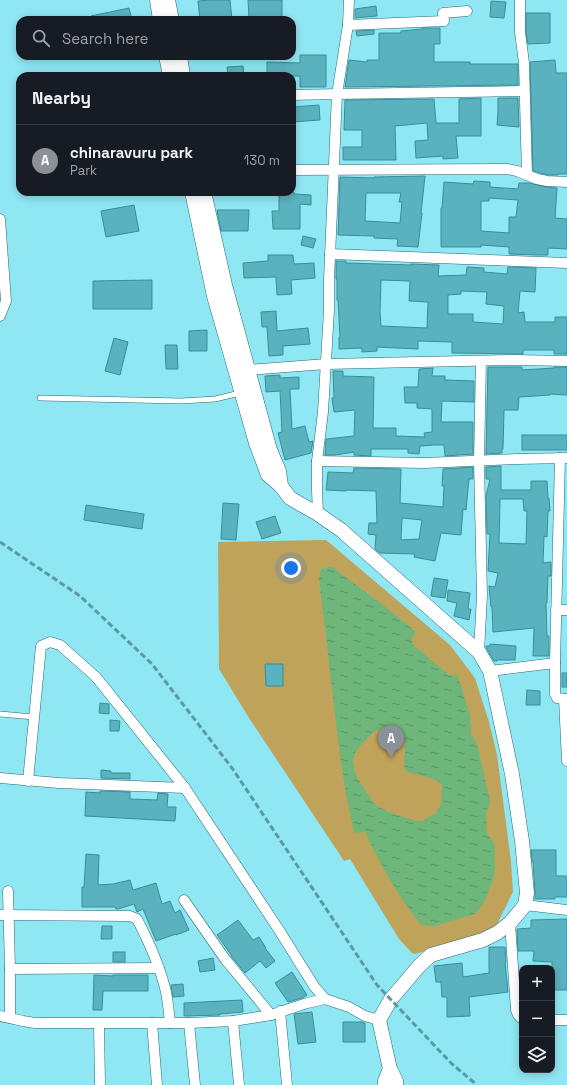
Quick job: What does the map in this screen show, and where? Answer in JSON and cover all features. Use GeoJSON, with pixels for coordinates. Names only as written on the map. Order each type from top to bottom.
{"type":"FeatureCollection","features":[{"type":"Feature","properties":{"kind":"main road"},"geometry":{"type":"LineString","coordinates":[[157,0],[159,16]]}},
{"type":"Feature","properties":{"kind":"main road"},"geometry":{"type":"LineString","coordinates":[[168,0],[171,16]]}},
{"type":"Feature","properties":{"kind":"main road"},"geometry":{"type":"LineString","coordinates":[[167,60],[169,72]]}},
{"type":"Feature","properties":{"kind":"main road"},"geometry":{"type":"LineString","coordinates":[[181,60],[182,72]]}},
{"type":"Feature","properties":{"kind":"main road"},"geometry":{"type":"LineString","coordinates":[[193,196],[214,296],[256,443],[268,475],[281,486],[290,498],[318,514],[341,530],[479,652],[490,671],[512,774],[522,841],[527,892],[525,905],[510,923],[497,933],[482,940],[431,955],[420,965],[391,1000],[379,1020],[390,1069],[396,1081],[396,1085]]}},
{"type":"Feature","properties":{"kind":"main road"},"geometry":{"type":"LineString","coordinates":[[205,196],[225,285],[270,450],[279,471],[281,486]]}},
{"type":"Feature","properties":{"kind":"main road"},"geometry":{"type":"LineString","coordinates":[[385,1085],[384,1081],[390,1069]]}},
{"type":"Feature","properties":{"kind":"street"},"geometry":{"type":"LineString","coordinates":[[318,514],[317,461],[323,412],[329,310],[337,94],[348,25],[348,0]]}},
{"type":"Feature","properties":{"kind":"street"},"geometry":{"type":"LineString","coordinates":[[520,0],[520,32],[524,63],[526,175]]}},
{"type":"Feature","properties":{"kind":"street"},"geometry":{"type":"LineString","coordinates":[[348,25],[444,21],[443,13],[467,11]]}},
{"type":"Feature","properties":{"kind":"street"},"geometry":{"type":"LineString","coordinates":[[296,95],[524,91]]}},
{"type":"Feature","properties":{"kind":"street"},"geometry":{"type":"LineString","coordinates":[[296,170],[507,169],[517,171],[537,180],[547,182],[567,182]]}},
{"type":"Feature","properties":{"kind":"street"},"geometry":{"type":"LineString","coordinates":[[0,219],[6,301],[0,316]]}},
{"type":"Feature","properties":{"kind":"street"},"geometry":{"type":"LineString","coordinates":[[330,254],[567,263]]}},
{"type":"Feature","properties":{"kind":"street"},"geometry":{"type":"LineString","coordinates":[[248,370],[326,364],[514,360],[567,361]]}},
{"type":"Feature","properties":{"kind":"street"},"geometry":{"type":"LineString","coordinates":[[479,652],[482,595],[479,461],[481,361]]}},
{"type":"Feature","properties":{"kind":"street"},"geometry":{"type":"LineString","coordinates":[[317,461],[425,463],[564,458],[556,610],[554,694],[557,698],[565,699],[567,761]]}},
{"type":"Feature","properties":{"kind":"street"},"geometry":{"type":"LineString","coordinates":[[556,610],[567,610]]}},
{"type":"Feature","properties":{"kind":"street"},"geometry":{"type":"LineString","coordinates":[[28,780],[41,646],[50,642],[60,645],[96,677],[185,788],[279,930],[314,986],[325,999],[349,1007],[365,1016],[379,1020]]}},
{"type":"Feature","properties":{"kind":"street"},"geometry":{"type":"LineString","coordinates":[[490,671],[555,663]]}},
{"type":"Feature","properties":{"kind":"street"},"geometry":{"type":"LineString","coordinates":[[0,778],[67,783],[185,788]]}},
{"type":"Feature","properties":{"kind":"street"},"geometry":{"type":"LineString","coordinates":[[8,891],[4,915],[10,969],[5,1017],[35,1023],[99,1024],[233,1021],[275,1013],[325,999]]}},
{"type":"Feature","properties":{"kind":"street"},"geometry":{"type":"LineString","coordinates":[[184,900],[225,958],[275,1013],[287,1085]]}},
{"type":"Feature","properties":{"kind":"street"},"geometry":{"type":"LineString","coordinates":[[525,905],[567,910]]}},
{"type":"Feature","properties":{"kind":"street"},"geometry":{"type":"LineString","coordinates":[[4,915],[134,917],[137,919],[149,940],[159,968],[167,996],[170,1023]]}},
{"type":"Feature","properties":{"kind":"street"},"geometry":{"type":"LineString","coordinates":[[510,923],[516,1010],[519,1016]]}},
{"type":"Feature","properties":{"kind":"street"},"geometry":{"type":"LineString","coordinates":[[10,969],[159,968]]}},
{"type":"Feature","properties":{"kind":"street"},"geometry":{"type":"LineString","coordinates":[[555,1020],[567,1020]]}},
{"type":"Feature","properties":{"kind":"street"},"geometry":{"type":"LineString","coordinates":[[233,1021],[239,1085]]}},
{"type":"Feature","properties":{"kind":"street"},"geometry":{"type":"LineString","coordinates":[[152,1023],[157,1085]]}},
{"type":"Feature","properties":{"kind":"street"},"geometry":{"type":"LineString","coordinates":[[189,1023],[195,1085]]}},
{"type":"Feature","properties":{"kind":"street"},"geometry":{"type":"LineString","coordinates":[[99,1024],[100,1085]]}},
{"type":"Feature","properties":{"kind":"lane"},"geometry":{"type":"LineString","coordinates":[[40,398],[182,401],[215,399],[241,392]]}},
{"type":"Feature","properties":{"kind":"lane"},"geometry":{"type":"LineString","coordinates":[[0,714],[34,717]]}},
{"type":"Feature","properties":{"kind":"shaded area"},"geometry":{"type":"Polygon","coordinates":[[[326,540],[450,645],[475,678],[489,722],[497,755],[511,861],[513,892],[494,930],[415,954],[412,953],[399,939],[350,859],[344,861],[249,718],[219,669],[218,542],[326,540]]]}},
{"type":"Feature","properties":{"kind":"water"},"geometry":{"type":"Polygon","coordinates":[[[332,567],[375,599],[414,630],[415,632],[412,639],[412,644],[449,675],[457,675],[458,677],[470,715],[471,734],[477,744],[490,801],[486,813],[487,833],[494,843],[495,870],[493,881],[483,904],[475,914],[435,926],[421,925],[390,880],[365,832],[354,832],[340,756],[319,578],[321,569],[332,567]],[[383,728],[373,732],[355,753],[353,761],[357,778],[375,805],[389,812],[415,821],[421,821],[436,813],[441,804],[442,784],[434,779],[406,771],[404,768],[405,742],[402,733],[396,728],[383,728]]]}},
{"type":"Feature","properties":{"kind":"building"},"geometry":{"type":"Polygon","coordinates":[[[230,0],[232,16],[200,16],[198,1],[230,0]]]}},
{"type":"Feature","properties":{"kind":"building"},"geometry":{"type":"Polygon","coordinates":[[[248,0],[282,0],[282,16],[249,16],[248,0]]]}},
{"type":"Feature","properties":{"kind":"building"},"geometry":{"type":"Polygon","coordinates":[[[491,1],[506,2],[504,18],[490,17],[491,1]]]}},
{"type":"Feature","properties":{"kind":"building"},"geometry":{"type":"Polygon","coordinates":[[[376,6],[377,16],[355,18],[355,9],[376,6]]]}},
{"type":"Feature","properties":{"kind":"building"},"geometry":{"type":"Polygon","coordinates":[[[129,8],[131,16],[91,16],[129,8]]]}},
{"type":"Feature","properties":{"kind":"building"},"geometry":{"type":"Polygon","coordinates":[[[526,13],[550,13],[550,43],[528,44],[526,32],[526,13]]]}},
{"type":"Feature","properties":{"kind":"building"},"geometry":{"type":"Polygon","coordinates":[[[422,28],[440,28],[440,44],[434,44],[434,62],[518,64],[518,85],[345,87],[349,60],[367,62],[367,60],[379,60],[379,33],[401,33],[401,31],[422,28]]]}},
{"type":"Feature","properties":{"kind":"building"},"geometry":{"type":"Polygon","coordinates":[[[374,30],[374,34],[357,36],[356,31],[374,30]]]}},
{"type":"Feature","properties":{"kind":"building"},"geometry":{"type":"Polygon","coordinates":[[[300,55],[326,55],[326,87],[300,87],[300,76],[296,76],[296,72],[267,72],[267,62],[300,63],[300,55]]]}},
{"type":"Feature","properties":{"kind":"building"},"geometry":{"type":"Polygon","coordinates":[[[555,60],[556,73],[567,73],[567,174],[548,175],[533,171],[530,62],[555,60]]]}},
{"type":"Feature","properties":{"kind":"building"},"geometry":{"type":"Polygon","coordinates":[[[243,66],[244,72],[228,72],[227,67],[243,66]]]}},
{"type":"Feature","properties":{"kind":"building"},"geometry":{"type":"Polygon","coordinates":[[[481,98],[481,136],[456,136],[458,158],[443,159],[443,156],[416,158],[415,141],[428,140],[427,123],[395,126],[396,160],[343,160],[343,147],[362,147],[362,130],[344,130],[345,100],[434,99],[436,123],[459,123],[459,99],[481,98]]]}},
{"type":"Feature","properties":{"kind":"building"},"geometry":{"type":"Polygon","coordinates":[[[498,98],[518,98],[519,127],[497,125],[498,98]]]}},
{"type":"Feature","properties":{"kind":"building"},"geometry":{"type":"Polygon","coordinates":[[[319,105],[320,120],[296,122],[296,107],[319,105]]]}},
{"type":"Feature","properties":{"kind":"building"},"geometry":{"type":"Polygon","coordinates":[[[425,176],[418,247],[397,246],[398,239],[374,238],[374,236],[338,235],[340,177],[425,176]],[[366,193],[365,221],[400,223],[402,202],[399,202],[401,193],[366,193]]]}},
{"type":"Feature","properties":{"kind":"building"},"geometry":{"type":"Polygon","coordinates":[[[474,181],[490,182],[490,187],[518,189],[519,183],[529,183],[557,188],[555,218],[567,219],[567,249],[548,248],[548,255],[537,255],[509,254],[509,247],[481,245],[481,247],[441,247],[441,208],[444,182],[473,184],[474,181]],[[489,198],[489,201],[481,201],[481,231],[509,233],[509,217],[516,217],[518,200],[489,198]]]}},
{"type":"Feature","properties":{"kind":"building"},"geometry":{"type":"Polygon","coordinates":[[[296,194],[311,195],[311,205],[300,204],[300,229],[273,229],[272,211],[279,211],[279,196],[296,196],[296,194]]]}},
{"type":"Feature","properties":{"kind":"building"},"geometry":{"type":"Polygon","coordinates":[[[134,205],[139,231],[106,237],[101,211],[134,205]]]}},
{"type":"Feature","properties":{"kind":"building"},"geometry":{"type":"Polygon","coordinates":[[[217,210],[249,210],[248,231],[221,231],[217,210]]]}},
{"type":"Feature","properties":{"kind":"building"},"geometry":{"type":"Polygon","coordinates":[[[303,236],[316,239],[313,248],[301,245],[303,236]]]}},
{"type":"Feature","properties":{"kind":"building"},"geometry":{"type":"Polygon","coordinates":[[[268,255],[293,255],[294,264],[314,263],[315,278],[291,280],[292,294],[277,295],[276,277],[244,278],[243,263],[268,261],[268,255]]]}},
{"type":"Feature","properties":{"kind":"building"},"geometry":{"type":"Polygon","coordinates":[[[336,261],[346,261],[346,263],[439,265],[438,276],[466,275],[467,267],[484,268],[484,272],[507,274],[508,267],[536,268],[535,292],[520,291],[518,313],[524,312],[525,322],[555,322],[555,317],[567,317],[567,354],[554,354],[554,350],[523,350],[523,354],[452,353],[452,342],[418,341],[418,349],[377,347],[377,351],[362,352],[362,348],[339,349],[340,337],[336,261]],[[381,280],[381,326],[427,328],[428,302],[409,301],[410,281],[381,280]],[[461,291],[461,294],[448,295],[448,314],[473,314],[473,322],[503,324],[504,306],[486,304],[487,292],[461,291]]]}},
{"type":"Feature","properties":{"kind":"building"},"geometry":{"type":"Polygon","coordinates":[[[152,280],[152,309],[93,309],[93,281],[152,280]]]}},
{"type":"Feature","properties":{"kind":"building"},"geometry":{"type":"Polygon","coordinates":[[[276,311],[277,331],[308,328],[310,344],[283,346],[283,355],[269,356],[267,327],[262,327],[261,312],[276,311]]]}},
{"type":"Feature","properties":{"kind":"building"},"geometry":{"type":"Polygon","coordinates":[[[207,330],[207,351],[189,351],[189,331],[207,330]]]}},
{"type":"Feature","properties":{"kind":"building"},"geometry":{"type":"Polygon","coordinates":[[[114,338],[128,342],[120,375],[105,371],[114,338]]]}},
{"type":"Feature","properties":{"kind":"building"},"geometry":{"type":"Polygon","coordinates":[[[165,345],[177,345],[178,369],[166,369],[165,345]]]}},
{"type":"Feature","properties":{"kind":"building"},"geometry":{"type":"Polygon","coordinates":[[[488,367],[522,367],[522,370],[567,367],[567,395],[550,394],[519,397],[518,410],[504,410],[502,453],[486,454],[488,367]]]}},
{"type":"Feature","properties":{"kind":"building"},"geometry":{"type":"Polygon","coordinates":[[[433,368],[432,376],[445,376],[445,380],[474,381],[474,402],[442,401],[441,422],[473,422],[473,454],[445,456],[444,445],[434,445],[420,446],[419,454],[408,453],[408,449],[371,449],[371,456],[354,455],[354,452],[325,455],[326,439],[354,436],[355,410],[334,412],[332,398],[334,398],[333,371],[343,371],[343,376],[374,377],[373,428],[396,428],[396,436],[425,437],[424,433],[432,432],[432,409],[417,408],[417,403],[405,403],[404,387],[418,387],[419,369],[433,368]]]}},
{"type":"Feature","properties":{"kind":"building"},"geometry":{"type":"Polygon","coordinates":[[[280,375],[280,378],[299,377],[299,389],[290,389],[292,429],[305,426],[309,442],[313,441],[311,453],[285,460],[278,433],[282,432],[280,391],[266,392],[265,376],[280,375]]]}},
{"type":"Feature","properties":{"kind":"building"},"geometry":{"type":"Polygon","coordinates":[[[522,435],[567,435],[567,450],[522,450],[522,435]]]}},
{"type":"Feature","properties":{"kind":"building"},"geometry":{"type":"Polygon","coordinates":[[[501,466],[501,490],[531,490],[531,481],[547,481],[550,511],[548,511],[547,537],[544,536],[543,563],[551,562],[551,576],[548,576],[546,603],[549,656],[533,656],[534,628],[493,632],[489,586],[495,587],[498,573],[488,571],[490,534],[487,534],[486,496],[490,479],[486,479],[486,467],[501,466]],[[500,499],[499,543],[526,544],[527,511],[524,511],[523,499],[500,499]]]}},
{"type":"Feature","properties":{"kind":"building"},"geometry":{"type":"Polygon","coordinates":[[[473,467],[473,479],[469,479],[466,510],[463,509],[461,535],[441,533],[435,561],[414,557],[415,554],[380,553],[375,549],[376,535],[368,534],[369,523],[377,523],[376,491],[326,490],[328,472],[353,473],[354,468],[401,469],[400,503],[443,507],[443,469],[473,467]],[[402,518],[401,540],[419,539],[422,520],[402,518]]]}},
{"type":"Feature","properties":{"kind":"building"},"geometry":{"type":"Polygon","coordinates":[[[223,503],[239,504],[236,540],[221,539],[223,503]]]}},
{"type":"Feature","properties":{"kind":"building"},"geometry":{"type":"Polygon","coordinates":[[[86,505],[144,514],[142,529],[84,520],[86,505]]]}},
{"type":"Feature","properties":{"kind":"building"},"geometry":{"type":"Polygon","coordinates":[[[275,516],[281,533],[262,539],[256,522],[275,516]]]}},
{"type":"Feature","properties":{"kind":"building"},"geometry":{"type":"Polygon","coordinates":[[[434,578],[448,580],[445,598],[431,596],[434,578]]]}},
{"type":"Feature","properties":{"kind":"building"},"geometry":{"type":"Polygon","coordinates":[[[448,590],[470,593],[468,609],[471,609],[469,620],[454,616],[457,603],[447,601],[448,590]]]}},
{"type":"Feature","properties":{"kind":"building"},"geometry":{"type":"Polygon","coordinates":[[[490,644],[516,646],[515,660],[494,661],[486,647],[490,646],[490,644]]]}},
{"type":"Feature","properties":{"kind":"building"},"geometry":{"type":"Polygon","coordinates":[[[265,664],[283,664],[283,686],[266,686],[265,664]]]}},
{"type":"Feature","properties":{"kind":"building"},"geometry":{"type":"Polygon","coordinates":[[[562,673],[567,673],[567,687],[562,687],[562,673]]]}},
{"type":"Feature","properties":{"kind":"building"},"geometry":{"type":"Polygon","coordinates":[[[527,690],[540,691],[540,705],[526,705],[527,690]]]}},
{"type":"Feature","properties":{"kind":"building"},"geometry":{"type":"Polygon","coordinates":[[[100,703],[109,704],[109,714],[99,713],[100,703]]]}},
{"type":"Feature","properties":{"kind":"building"},"geometry":{"type":"Polygon","coordinates":[[[110,720],[120,721],[119,731],[110,731],[110,720]]]}},
{"type":"Feature","properties":{"kind":"building"},"geometry":{"type":"Polygon","coordinates":[[[101,770],[111,771],[111,773],[130,773],[130,779],[101,778],[101,770]]]}},
{"type":"Feature","properties":{"kind":"building"},"geometry":{"type":"Polygon","coordinates":[[[100,791],[130,792],[130,799],[157,800],[158,793],[168,794],[167,807],[176,807],[175,821],[85,816],[86,792],[100,793],[100,791]]]}},
{"type":"Feature","properties":{"kind":"building"},"geometry":{"type":"Polygon","coordinates":[[[531,850],[556,850],[556,876],[567,876],[567,897],[555,897],[555,899],[535,899],[531,850]]]}},
{"type":"Feature","properties":{"kind":"building"},"geometry":{"type":"Polygon","coordinates":[[[86,854],[99,855],[98,885],[113,884],[130,880],[133,890],[156,883],[162,904],[170,901],[175,913],[180,910],[189,930],[156,941],[143,909],[137,912],[134,904],[118,909],[115,907],[82,907],[82,887],[84,887],[86,854]]]}},
{"type":"Feature","properties":{"kind":"building"},"geometry":{"type":"Polygon","coordinates":[[[567,919],[567,990],[555,990],[555,965],[552,965],[552,962],[533,961],[534,951],[518,951],[517,929],[531,928],[531,920],[567,919]]]}},
{"type":"Feature","properties":{"kind":"building"},"geometry":{"type":"Polygon","coordinates":[[[238,920],[253,940],[259,937],[275,961],[266,968],[260,961],[245,973],[217,935],[238,920]]]}},
{"type":"Feature","properties":{"kind":"building"},"geometry":{"type":"Polygon","coordinates":[[[102,926],[112,926],[112,939],[101,939],[102,926]]]}},
{"type":"Feature","properties":{"kind":"building"},"geometry":{"type":"Polygon","coordinates":[[[489,947],[505,947],[508,992],[469,997],[470,1016],[447,1017],[447,997],[442,997],[441,982],[436,982],[434,966],[462,963],[463,977],[489,973],[489,947]]]}},
{"type":"Feature","properties":{"kind":"building"},"geometry":{"type":"Polygon","coordinates":[[[113,952],[125,952],[125,962],[113,962],[113,952]]]}},
{"type":"Feature","properties":{"kind":"building"},"geometry":{"type":"Polygon","coordinates":[[[213,958],[215,970],[200,972],[198,961],[213,958]]]}},
{"type":"Feature","properties":{"kind":"building"},"geometry":{"type":"Polygon","coordinates":[[[292,972],[307,995],[288,1002],[275,983],[292,972]]]}},
{"type":"Feature","properties":{"kind":"building"},"geometry":{"type":"Polygon","coordinates":[[[94,975],[148,975],[148,991],[103,991],[102,1010],[93,1010],[94,975]]]}},
{"type":"Feature","properties":{"kind":"building"},"geometry":{"type":"Polygon","coordinates":[[[183,984],[184,996],[173,997],[171,985],[183,984]]]}},
{"type":"Feature","properties":{"kind":"building"},"geometry":{"type":"Polygon","coordinates":[[[242,1000],[243,1012],[220,1015],[184,1016],[184,1003],[242,1000]]]}},
{"type":"Feature","properties":{"kind":"building"},"geometry":{"type":"Polygon","coordinates":[[[312,1012],[316,1042],[298,1044],[294,1014],[312,1012]]]}},
{"type":"Feature","properties":{"kind":"building"},"geometry":{"type":"Polygon","coordinates":[[[343,1022],[365,1023],[365,1042],[343,1042],[343,1022]]]}},
{"type":"Feature","properties":{"kind":"railway"},"geometry":{"type":"LineString","coordinates":[[0,542],[80,596],[152,664],[232,768],[377,985],[452,1064],[477,1085]]}},
{"type":"Feature","properties":{"kind":"place","name":"chinaravuru park"},"geometry":{"type":"Point","coordinates":[391,758]}}]}
